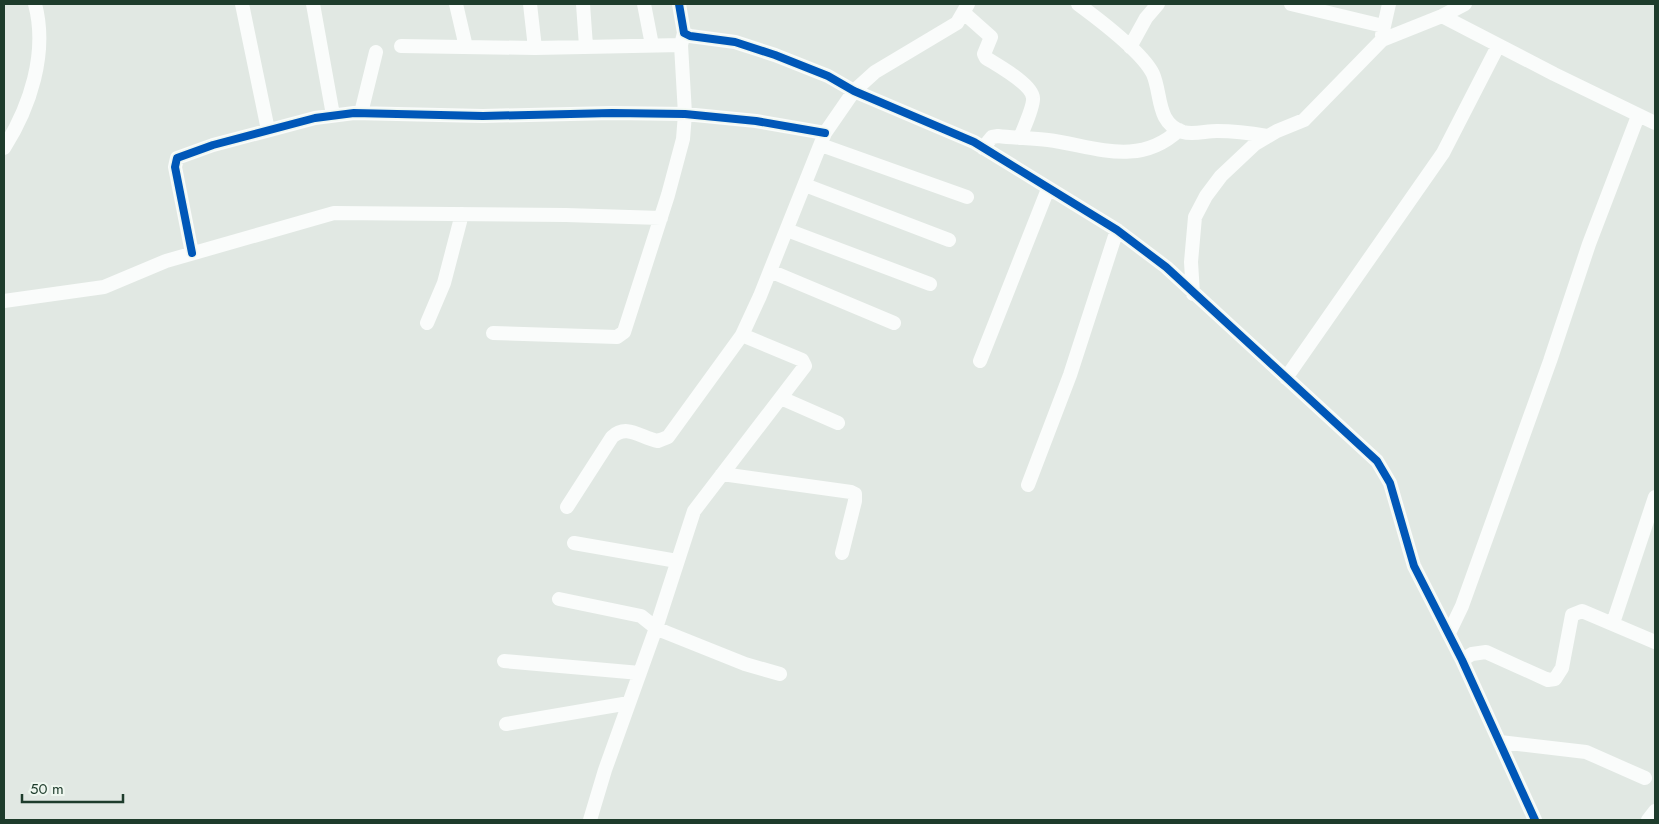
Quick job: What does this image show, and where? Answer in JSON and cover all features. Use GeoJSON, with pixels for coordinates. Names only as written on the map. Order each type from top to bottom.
{"type":"FeatureCollection","features":[{"type":"Feature","properties":{"kind":"street"},"geometry":{"type":"LineString","coordinates":[[4,148],[24,112],[35,78],[38,26],[35,4]]}},
{"type":"Feature","properties":{"kind":"street"},"geometry":{"type":"LineString","coordinates":[[242,4],[268,130]]}},
{"type":"Feature","properties":{"kind":"street"},"geometry":{"type":"LineString","coordinates":[[313,4],[333,115]]}},
{"type":"Feature","properties":{"kind":"street"},"geometry":{"type":"LineString","coordinates":[[456,4],[466,48]]}},
{"type":"Feature","properties":{"kind":"street"},"geometry":{"type":"LineString","coordinates":[[530,4],[535,48]]}},
{"type":"Feature","properties":{"kind":"street"},"geometry":{"type":"LineString","coordinates":[[583,4],[586,46]]}},
{"type":"Feature","properties":{"kind":"street"},"geometry":{"type":"LineString","coordinates":[[644,4],[652,45]]}},
{"type":"Feature","properties":{"kind":"street"},"geometry":{"type":"LineString","coordinates":[[494,333],[622,336],[661,218],[683,139],[685,114],[683,39],[679,4]]}},
{"type":"Feature","properties":{"kind":"street"},"geometry":{"type":"LineString","coordinates":[[1078,4],[1130,47],[1152,72],[1165,120],[1179,130],[1189,133],[1231,132],[1266,136]]}},
{"type":"Feature","properties":{"kind":"street"},"geometry":{"type":"LineString","coordinates":[[1130,47],[1146,18],[1158,4]]}},
{"type":"Feature","properties":{"kind":"street"},"geometry":{"type":"LineString","coordinates":[[1291,4],[1382,33],[1442,16],[1465,4]]}},
{"type":"Feature","properties":{"kind":"street"},"geometry":{"type":"LineString","coordinates":[[1193,294],[1191,262],[1195,217],[1206,196],[1221,176],[1255,144],[1266,136],[1304,120],[1382,33],[1389,4]]}},
{"type":"Feature","properties":{"kind":"street"},"geometry":{"type":"LineString","coordinates":[[567,507],[612,436],[620,430],[626,430],[658,441],[668,437],[742,335],[823,139],[854,91],[875,72],[950,28],[966,9],[991,37],[984,54],[986,58],[1018,80],[1032,94],[1033,101],[1020,138]]}},
{"type":"Feature","properties":{"kind":"street"},"geometry":{"type":"LineString","coordinates":[[1442,16],[1498,46],[1655,123]]}},
{"type":"Feature","properties":{"kind":"street"},"geometry":{"type":"LineString","coordinates":[[401,46],[535,48],[652,45],[683,39],[750,46],[828,76],[854,91],[952,132],[983,148],[1117,230],[1166,267],[1193,294],[1370,455],[1385,473],[1414,566],[1462,660],[1535,820]]}},
{"type":"Feature","properties":{"kind":"street"},"geometry":{"type":"LineString","coordinates":[[1286,378],[1443,153],[1498,46]]}},
{"type":"Feature","properties":{"kind":"street"},"geometry":{"type":"LineString","coordinates":[[361,113],[376,52]]}},
{"type":"Feature","properties":{"kind":"street"},"geometry":{"type":"LineString","coordinates":[[192,253],[175,167],[177,158],[213,145],[333,115],[361,113],[483,116],[612,113],[685,114],[756,121],[823,139],[967,197]]}},
{"type":"Feature","properties":{"kind":"street"},"geometry":{"type":"LineString","coordinates":[[1449,633],[1462,606],[1589,244],[1638,116]]}},
{"type":"Feature","properties":{"kind":"street"},"geometry":{"type":"LineString","coordinates":[[983,148],[995,136],[1048,140],[1112,153],[1134,151],[1160,144],[1179,130]]}},
{"type":"Feature","properties":{"kind":"street"},"geometry":{"type":"LineString","coordinates":[[805,186],[950,240]]}},
{"type":"Feature","properties":{"kind":"street"},"geometry":{"type":"LineString","coordinates":[[980,361],[1048,189]]}},
{"type":"Feature","properties":{"kind":"street"},"geometry":{"type":"LineString","coordinates":[[4,301],[104,287],[166,261],[334,213],[661,218]]}},
{"type":"Feature","properties":{"kind":"street"},"geometry":{"type":"LineString","coordinates":[[426,323],[444,283],[462,214]]}},
{"type":"Feature","properties":{"kind":"street"},"geometry":{"type":"LineString","coordinates":[[787,230],[930,284]]}},
{"type":"Feature","properties":{"kind":"street"},"geometry":{"type":"LineString","coordinates":[[1028,485],[1070,375],[1117,230]]}},
{"type":"Feature","properties":{"kind":"street"},"geometry":{"type":"LineString","coordinates":[[770,271],[894,323]]}},
{"type":"Feature","properties":{"kind":"street"},"geometry":{"type":"LineString","coordinates":[[590,820],[605,770],[656,628],[694,512],[803,370],[805,363],[742,335]]}},
{"type":"Feature","properties":{"kind":"street"},"geometry":{"type":"LineString","coordinates":[[781,398],[838,423]]}},
{"type":"Feature","properties":{"kind":"street"},"geometry":{"type":"LineString","coordinates":[[722,474],[855,494],[856,501],[842,553]]}},
{"type":"Feature","properties":{"kind":"street"},"geometry":{"type":"LineString","coordinates":[[1613,623],[1655,497]]}},
{"type":"Feature","properties":{"kind":"street"},"geometry":{"type":"LineString","coordinates":[[574,543],[677,561]]}},
{"type":"Feature","properties":{"kind":"street"},"geometry":{"type":"LineString","coordinates":[[559,599],[641,616],[656,628],[745,664],[780,674]]}},
{"type":"Feature","properties":{"kind":"street"},"geometry":{"type":"LineString","coordinates":[[1462,660],[1472,654],[1486,652],[1548,680],[1555,679],[1562,668],[1572,615],[1582,611],[1655,642]]}},
{"type":"Feature","properties":{"kind":"street"},"geometry":{"type":"LineString","coordinates":[[504,661],[640,673]]}},
{"type":"Feature","properties":{"kind":"street"},"geometry":{"type":"LineString","coordinates":[[506,724],[629,703]]}},
{"type":"Feature","properties":{"kind":"street"},"geometry":{"type":"LineString","coordinates":[[1500,742],[1586,752],[1645,778]]}},
{"type":"Feature","properties":{"kind":"street"},"geometry":{"type":"LineString","coordinates":[[1648,820],[1655,811]]}},
{"type":"Feature","properties":{"kind":"cycle path"},"geometry":{"type":"LineString","coordinates":[[679,4],[684,33],[690,36],[735,42],[775,55],[828,76],[854,91],[974,142],[1117,230],[1166,267],[1377,461],[1390,483],[1414,566],[1462,660],[1535,820]]}},
{"type":"Feature","properties":{"kind":"cycle path"},"geometry":{"type":"LineString","coordinates":[[192,253],[175,167],[177,158],[213,145],[315,118],[354,113],[483,116],[612,113],[685,114],[756,121],[825,133]]}}]}
